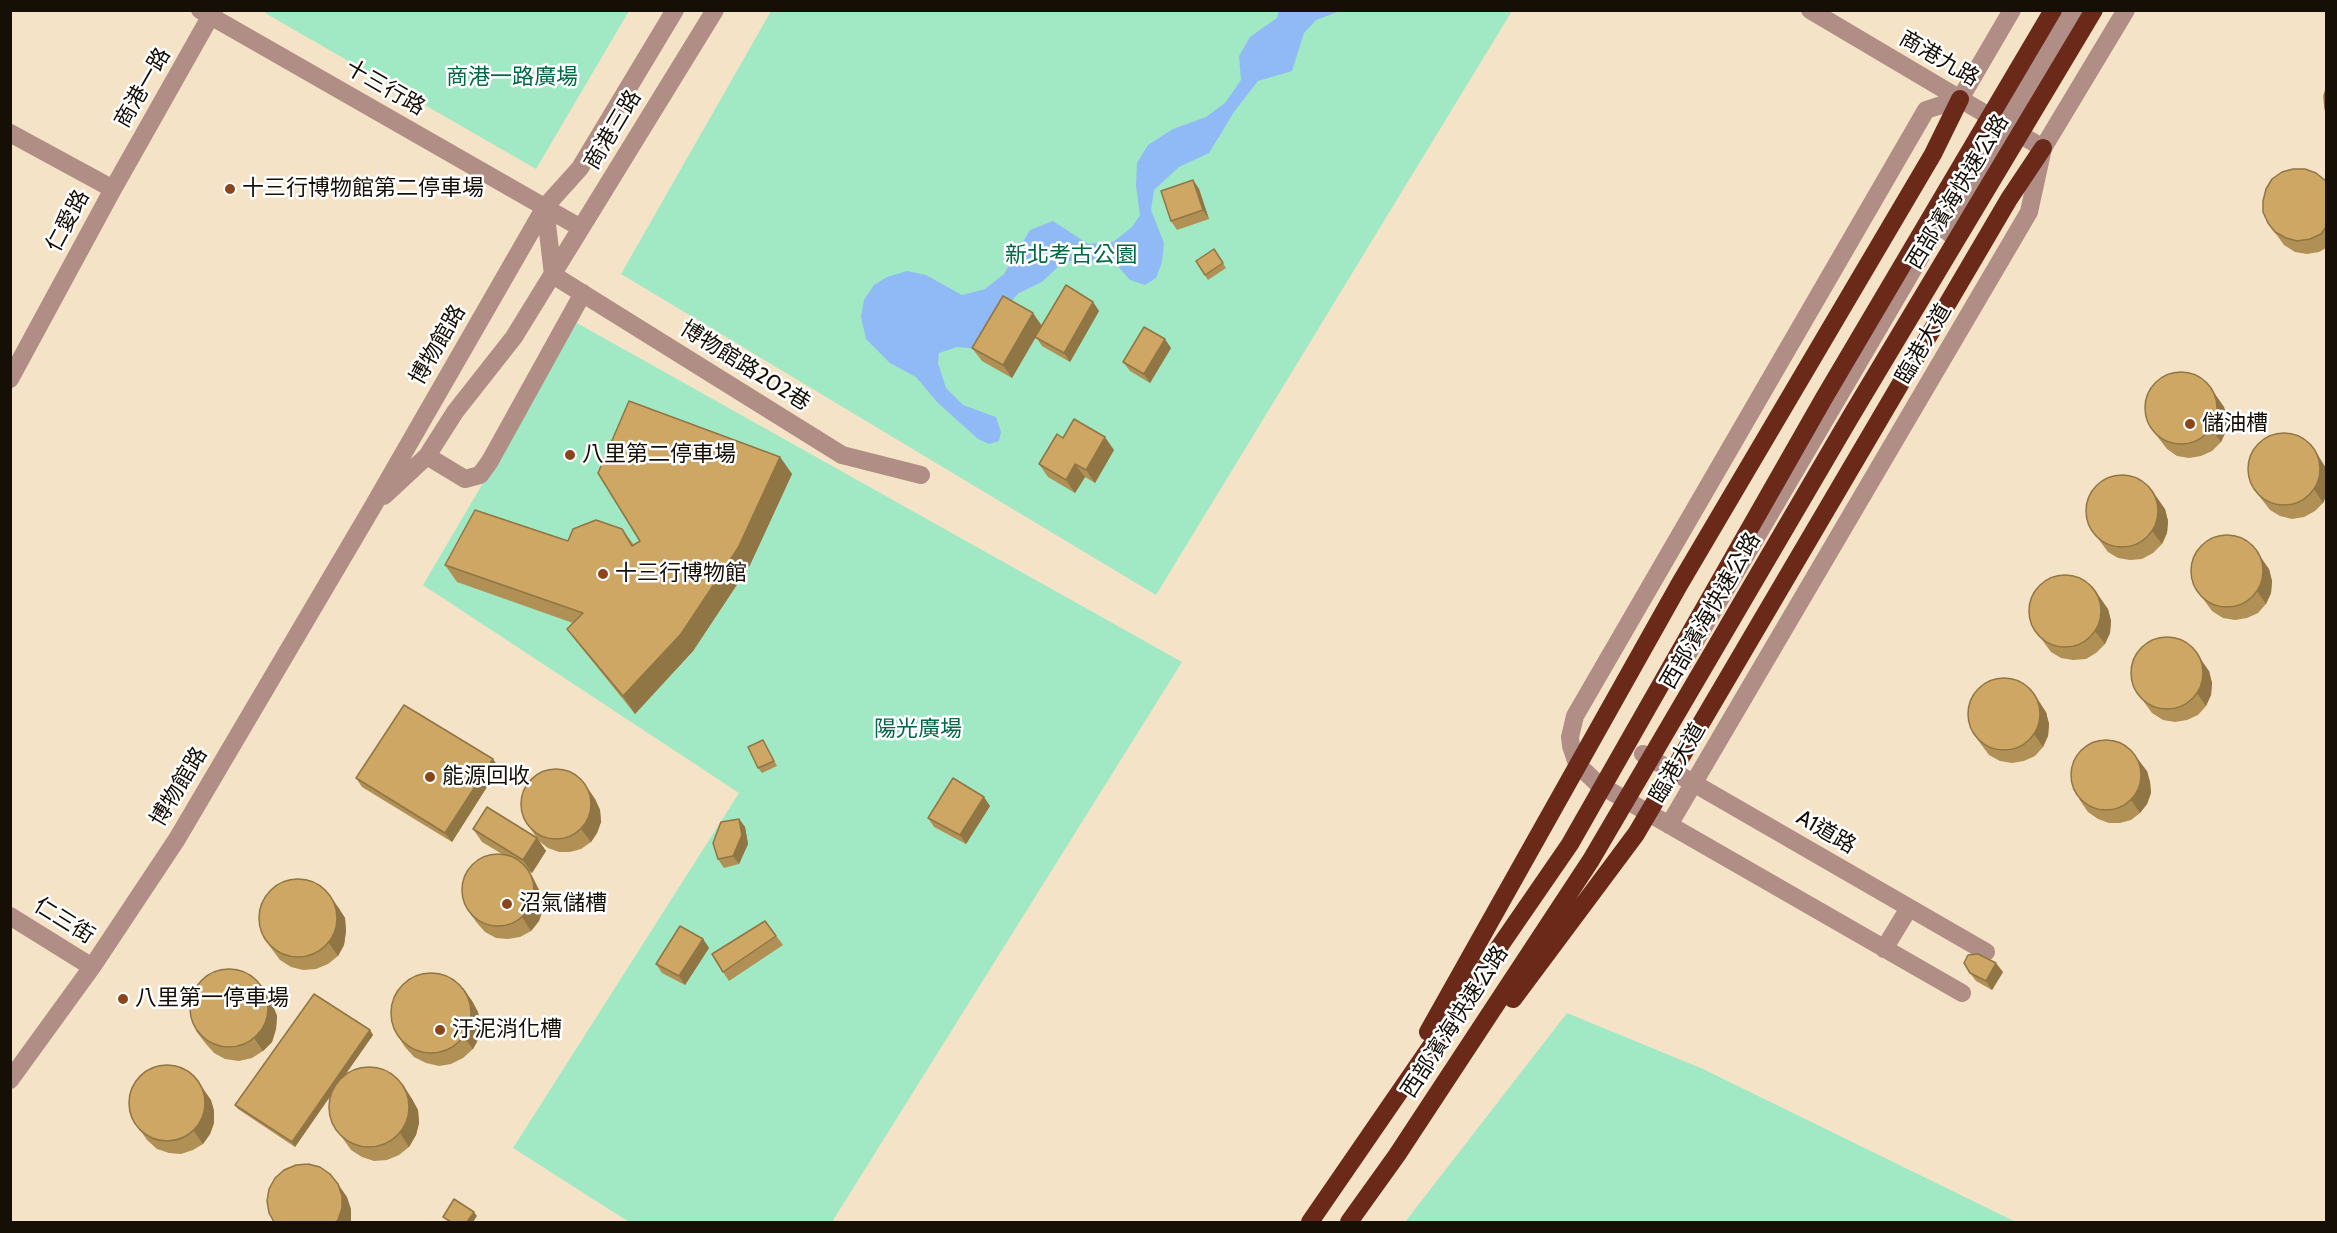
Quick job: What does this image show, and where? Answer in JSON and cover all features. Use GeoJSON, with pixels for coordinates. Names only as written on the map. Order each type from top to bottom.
{"type":"FeatureCollection","features":[{"type":"Feature","properties":{"kind":"highway","name":"西部濱海快速公路"},"geometry":{"type":"LineString","coordinates":[[1311,1222],[1570,844],[1824,398],[2053,10]]}},
{"type":"Feature","properties":{"kind":"highway","name":"西部濱海快速公路"},"geometry":{"type":"LineString","coordinates":[[1349,1222],[1397,1155],[1591,860],[1857,406],[2094,10]]}},
{"type":"Feature","properties":{"kind":"highway"},"geometry":{"type":"LineString","coordinates":[[1370,1136],[1679,585],[1933,154],[1960,99]]}},
{"type":"Feature","properties":{"kind":"highway"},"geometry":{"type":"LineString","coordinates":[[1397,1155],[1636,834],[2009,199],[2043,148]]}},
{"type":"Feature","properties":{"kind":"street","name":"商港三路"},"geometry":{"type":"LineString","coordinates":[[545,207],[580,168],[675,10]]}},
{"type":"Feature","properties":{"kind":"street","name":"商港三路"},"geometry":{"type":"LineString","coordinates":[[553,275],[714,10]]}},
{"type":"Feature","properties":{"kind":"street","name":"商港九路"},"geometry":{"type":"LineString","coordinates":[[1810,10],[2043,148]]}},
{"type":"Feature","properties":{"kind":"street"},"geometry":{"type":"LineString","coordinates":[[1960,99],[2012,10]]}},
{"type":"Feature","properties":{"kind":"street"},"geometry":{"type":"LineString","coordinates":[[1614,794],[1643,754],[2000,148],[2005,126],[2065,10]]}},
{"type":"Feature","properties":{"kind":"street"},"geometry":{"type":"LineString","coordinates":[[1614,794],[2005,126],[2081,10]]}},
{"type":"Feature","properties":{"kind":"street","name":"臨港大道"},"geometry":{"type":"LineString","coordinates":[[1960,99],[1926,110],[1575,716],[1570,737],[1577,764],[1592,780],[1669,825],[2029,212],[2043,148],[2126,10]]}},
{"type":"Feature","properties":{"kind":"street","name":"十三行路"},"geometry":{"type":"LineString","coordinates":[[208,12],[582,228]]}},
{"type":"Feature","properties":{"kind":"street","name":"商港一路"},"geometry":{"type":"LineString","coordinates":[[113,189],[208,12]]}},
{"type":"Feature","properties":{"kind":"street","name":"仁愛路"},"geometry":{"type":"LineString","coordinates":[[10,133],[113,189],[10,379]]}},
{"type":"Feature","properties":{"kind":"street"},"geometry":{"type":"LineString","coordinates":[[545,207],[553,275]]}},
{"type":"Feature","properties":{"kind":"street","name":"博物館路"},"geometry":{"type":"LineString","coordinates":[[10,1080],[92,967],[177,839],[372,508],[545,207]]}},
{"type":"Feature","properties":{"kind":"street","name":"博物館路"},"geometry":{"type":"LineString","coordinates":[[372,508],[427,456],[455,412],[514,337],[553,275]]}},
{"type":"Feature","properties":{"kind":"street","name":"博物館路202巷"},"geometry":{"type":"LineString","coordinates":[[553,275],[842,455],[921,475]]}},
{"type":"Feature","properties":{"kind":"street"},"geometry":{"type":"LineString","coordinates":[[427,456],[465,479],[480,475],[490,461],[583,293]]}},
{"type":"Feature","properties":{"kind":"street","name":"A1道路"},"geometry":{"type":"LineString","coordinates":[[1643,754],[1986,952]]}},
{"type":"Feature","properties":{"kind":"street"},"geometry":{"type":"LineString","coordinates":[[1669,825],[1962,993]]}},
{"type":"Feature","properties":{"kind":"street"},"geometry":{"type":"LineString","coordinates":[[1884,949],[1908,908]]}},
{"type":"Feature","properties":{"kind":"street","name":"仁三街"},"geometry":{"type":"LineString","coordinates":[[10,916],[92,967]]}},
{"type":"Feature","properties":{"kind":"green space","name":"商港一路廣場"},"geometry":{"type":"Polygon","coordinates":[[[629,10],[536,169],[265,13],[266,11],[629,10]]]}},
{"type":"Feature","properties":{"kind":"green space","name":"新北考古公園"},"geometry":{"type":"Polygon","coordinates":[[[771,11],[1512,11],[1156,595],[621,274],[771,11]]]}},
{"type":"Feature","properties":{"kind":"green space","name":"陽光廣場"},"geometry":{"type":"Polygon","coordinates":[[[577,323],[1182,662],[832,1222],[629,1222],[513,1148],[739,793],[423,585],[577,323]]]}},
{"type":"Feature","properties":{"kind":"green space"},"geometry":{"type":"Polygon","coordinates":[[[1567,1013],[1703,1069],[2016,1222],[1405,1222],[1567,1013]]]}},
{"type":"Feature","properties":{"kind":"water"},"geometry":{"type":"Polygon","coordinates":[[[1279,11],[1340,11],[1316,20],[1304,33],[1292,71],[1258,81],[1234,112],[1209,153],[1179,167],[1154,190],[1151,210],[1164,243],[1162,262],[1156,278],[1145,285],[1130,280],[1113,261],[1064,261],[1042,282],[1019,293],[997,316],[978,349],[957,347],[939,353],[938,363],[946,388],[963,405],[996,417],[1001,432],[999,441],[989,444],[978,439],[937,402],[916,377],[890,363],[866,339],[861,317],[864,300],[874,285],[887,277],[907,271],[926,275],[962,295],[985,289],[1004,274],[1030,230],[1053,221],[1088,244],[1113,242],[1132,227],[1140,215],[1136,186],[1137,163],[1148,145],[1173,129],[1206,117],[1225,103],[1241,80],[1239,56],[1250,37],[1277,18],[1279,11]]]}},
{"type":"Feature","properties":{"kind":"building"},"geometry":{"type":"Polygon","coordinates":[[[2326,89],[2326,112],[2324,96],[2326,89]]]}},
{"type":"Feature","properties":{"kind":"building"},"geometry":{"type":"Polygon","coordinates":[[[2305,169],[2316,173],[2326,181],[2326,227],[2321,234],[2297,241],[2275,232],[2263,212],[2266,189],[2272,179],[2282,172],[2305,169]]]}},
{"type":"Feature","properties":{"kind":"building"},"geometry":{"type":"Polygon","coordinates":[[[1193,180],[1203,210],[1171,221],[1161,191],[1193,180]]]}},
{"type":"Feature","properties":{"kind":"building"},"geometry":{"type":"Polygon","coordinates":[[[1214,249],[1223,263],[1205,275],[1196,261],[1214,249]]]}},
{"type":"Feature","properties":{"kind":"building"},"geometry":{"type":"Polygon","coordinates":[[[1066,285],[1093,302],[1064,353],[1035,337],[1066,285]]]}},
{"type":"Feature","properties":{"kind":"building"},"geometry":{"type":"Polygon","coordinates":[[[1003,296],[1033,313],[1003,365],[972,348],[1003,296]]]}},
{"type":"Feature","properties":{"kind":"building"},"geometry":{"type":"Polygon","coordinates":[[[1144,327],[1165,339],[1144,374],[1123,362],[1144,327]]]}},
{"type":"Feature","properties":{"kind":"building","name":"儲油槽"},"geometry":{"type":"Polygon","coordinates":[[[2181,372],[2201,378],[2211,388],[2217,408],[2211,428],[2201,438],[2181,444],[2161,438],[2151,428],[2145,408],[2151,388],[2161,378],[2181,372]]]}},
{"type":"Feature","properties":{"kind":"building","name":"十三行博物館"},"geometry":{"type":"Polygon","coordinates":[[[629,401],[780,457],[738,548],[681,634],[623,696],[567,629],[583,613],[445,565],[475,510],[568,541],[573,529],[596,520],[622,529],[632,546],[640,541],[598,473],[629,401]]]}},
{"type":"Feature","properties":{"kind":"building"},"geometry":{"type":"Polygon","coordinates":[[[1074,419],[1105,437],[1086,470],[1075,464],[1066,480],[1039,464],[1057,434],[1063,438],[1074,419]]]}},
{"type":"Feature","properties":{"kind":"building","name":"儲油槽"},"geometry":{"type":"Polygon","coordinates":[[[2284,433],[2304,439],[2314,449],[2320,469],[2314,489],[2304,499],[2284,505],[2264,499],[2254,489],[2248,469],[2254,449],[2264,439],[2284,433]]]}},
{"type":"Feature","properties":{"kind":"building"},"geometry":{"type":"Polygon","coordinates":[[[2122,475],[2142,481],[2152,491],[2158,511],[2152,531],[2142,541],[2122,547],[2102,541],[2092,531],[2086,511],[2092,491],[2102,481],[2122,475]]]}},
{"type":"Feature","properties":{"kind":"building"},"geometry":{"type":"Polygon","coordinates":[[[2227,535],[2247,541],[2257,551],[2263,571],[2257,591],[2247,601],[2227,607],[2207,601],[2197,591],[2191,571],[2197,551],[2207,541],[2227,535]]]}},
{"type":"Feature","properties":{"kind":"building"},"geometry":{"type":"Polygon","coordinates":[[[2065,575],[2085,581],[2095,591],[2101,611],[2095,631],[2085,641],[2065,647],[2045,641],[2035,631],[2029,611],[2035,591],[2045,581],[2065,575]]]}},
{"type":"Feature","properties":{"kind":"building"},"geometry":{"type":"Polygon","coordinates":[[[2167,637],[2187,643],[2197,653],[2203,673],[2197,693],[2187,703],[2167,709],[2147,703],[2137,693],[2131,673],[2137,653],[2147,643],[2167,637]]]}},
{"type":"Feature","properties":{"kind":"building"},"geometry":{"type":"Polygon","coordinates":[[[2004,678],[2024,684],[2034,694],[2040,714],[2034,734],[2024,744],[2004,750],[1984,744],[1974,734],[1968,714],[1974,694],[1984,684],[2004,678]]]}},
{"type":"Feature","properties":{"kind":"building","name":"能源回收"},"geometry":{"type":"Polygon","coordinates":[[[404,705],[493,759],[445,833],[356,778],[404,705]]]}},
{"type":"Feature","properties":{"kind":"building"},"geometry":{"type":"Polygon","coordinates":[[[763,740],[774,761],[758,768],[748,747],[763,740]]]}},
{"type":"Feature","properties":{"kind":"building"},"geometry":{"type":"Polygon","coordinates":[[[2113,740],[2126,746],[2135,755],[2139,761],[2141,775],[2139,789],[2131,800],[2120,808],[2099,810],[2081,800],[2073,789],[2071,768],[2081,750],[2092,742],[2113,740]]]}},
{"type":"Feature","properties":{"kind":"building","name":"沼氣儲槽"},"geometry":{"type":"Polygon","coordinates":[[[556,769],[569,772],[581,779],[588,791],[591,804],[588,817],[581,829],[569,836],[556,839],[543,836],[531,829],[524,817],[521,804],[524,791],[531,779],[543,772],[556,769]]]}},
{"type":"Feature","properties":{"kind":"building"},"geometry":{"type":"Polygon","coordinates":[[[953,778],[984,797],[960,835],[928,818],[953,778]]]}},
{"type":"Feature","properties":{"kind":"building"},"geometry":{"type":"Polygon","coordinates":[[[487,807],[537,838],[523,860],[473,829],[487,807]]]}},
{"type":"Feature","properties":{"kind":"building"},"geometry":{"type":"Polygon","coordinates":[[[739,819],[742,835],[733,856],[718,859],[713,843],[721,822],[739,819]]]}},
{"type":"Feature","properties":{"kind":"building","name":"沼氣儲槽"},"geometry":{"type":"Polygon","coordinates":[[[498,854],[518,860],[528,870],[534,890],[528,910],[518,920],[498,926],[478,920],[468,910],[462,890],[468,870],[478,860],[498,854]]]}},
{"type":"Feature","properties":{"kind":"building"},"geometry":{"type":"Polygon","coordinates":[[[298,879],[313,882],[326,890],[334,903],[337,918],[334,933],[326,946],[313,954],[298,957],[283,954],[270,946],[262,933],[259,918],[262,903],[270,890],[283,882],[298,879]]]}},
{"type":"Feature","properties":{"kind":"building"},"geometry":{"type":"Polygon","coordinates":[[[765,921],[776,936],[723,972],[712,954],[765,921]]]}},
{"type":"Feature","properties":{"kind":"building"},"geometry":{"type":"Polygon","coordinates":[[[680,926],[703,939],[679,976],[656,964],[680,926]]]}},
{"type":"Feature","properties":{"kind":"building"},"geometry":{"type":"Polygon","coordinates":[[[1978,954],[1996,963],[1986,981],[1970,973],[1964,963],[1968,955],[1978,954]]]}},
{"type":"Feature","properties":{"kind":"building"},"geometry":{"type":"Polygon","coordinates":[[[229,969],[244,972],[261,986],[268,1008],[265,1023],[251,1040],[229,1047],[214,1044],[197,1030],[190,1008],[193,993],[207,976],[229,969]]]}},
{"type":"Feature","properties":{"kind":"building","name":"汙泥消化槽"},"geometry":{"type":"Polygon","coordinates":[[[431,973],[446,976],[459,985],[468,998],[471,1013],[468,1028],[459,1041],[446,1050],[431,1053],[416,1050],[403,1041],[394,1028],[391,1013],[394,998],[403,985],[416,976],[431,973]]]}},
{"type":"Feature","properties":{"kind":"building"},"geometry":{"type":"Polygon","coordinates":[[[314,994],[370,1030],[292,1142],[235,1105],[314,994]]]}},
{"type":"Feature","properties":{"kind":"building"},"geometry":{"type":"Polygon","coordinates":[[[167,1065],[181,1068],[194,1076],[202,1089],[205,1103],[202,1117],[194,1130],[181,1138],[167,1141],[153,1138],[140,1130],[132,1117],[129,1103],[132,1089],[140,1076],[153,1068],[167,1065]]]}},
{"type":"Feature","properties":{"kind":"building","name":"汙泥消化槽"},"geometry":{"type":"Polygon","coordinates":[[[369,1067],[384,1070],[397,1079],[406,1092],[409,1107],[406,1122],[397,1135],[384,1144],[369,1147],[354,1144],[341,1135],[332,1122],[329,1107],[332,1092],[341,1079],[354,1070],[369,1067]]]}},
{"type":"Feature","properties":{"kind":"building"},"geometry":{"type":"Polygon","coordinates":[[[308,1164],[320,1167],[338,1184],[342,1196],[342,1208],[338,1220],[336,1222],[274,1222],[269,1213],[267,1201],[269,1189],[275,1178],[284,1170],[296,1165],[308,1164]]]}},
{"type":"Feature","properties":{"kind":"building"},"geometry":{"type":"Polygon","coordinates":[[[454,1199],[474,1212],[467,1222],[451,1222],[443,1217],[454,1199]]]}},
{"type":"Feature","properties":{"kind":"place","name":"十三行博物館第二停車場"},"geometry":{"type":"Point","coordinates":[230,189]}},
{"type":"Feature","properties":{"kind":"place","name":"儲油槽"},"geometry":{"type":"Point","coordinates":[2190,424]}},
{"type":"Feature","properties":{"kind":"place","name":"八里第二停車場"},"geometry":{"type":"Point","coordinates":[570,455]}},
{"type":"Feature","properties":{"kind":"place","name":"十三行博物館"},"geometry":{"type":"Point","coordinates":[603,574]}},
{"type":"Feature","properties":{"kind":"place","name":"能源回收"},"geometry":{"type":"Point","coordinates":[430,777]}},
{"type":"Feature","properties":{"kind":"place","name":"沼氣儲槽"},"geometry":{"type":"Point","coordinates":[507,904]}},
{"type":"Feature","properties":{"kind":"place","name":"八里第一停車場"},"geometry":{"type":"Point","coordinates":[123,999]}},
{"type":"Feature","properties":{"kind":"place","name":"汙泥消化槽"},"geometry":{"type":"Point","coordinates":[440,1030]}}]}
